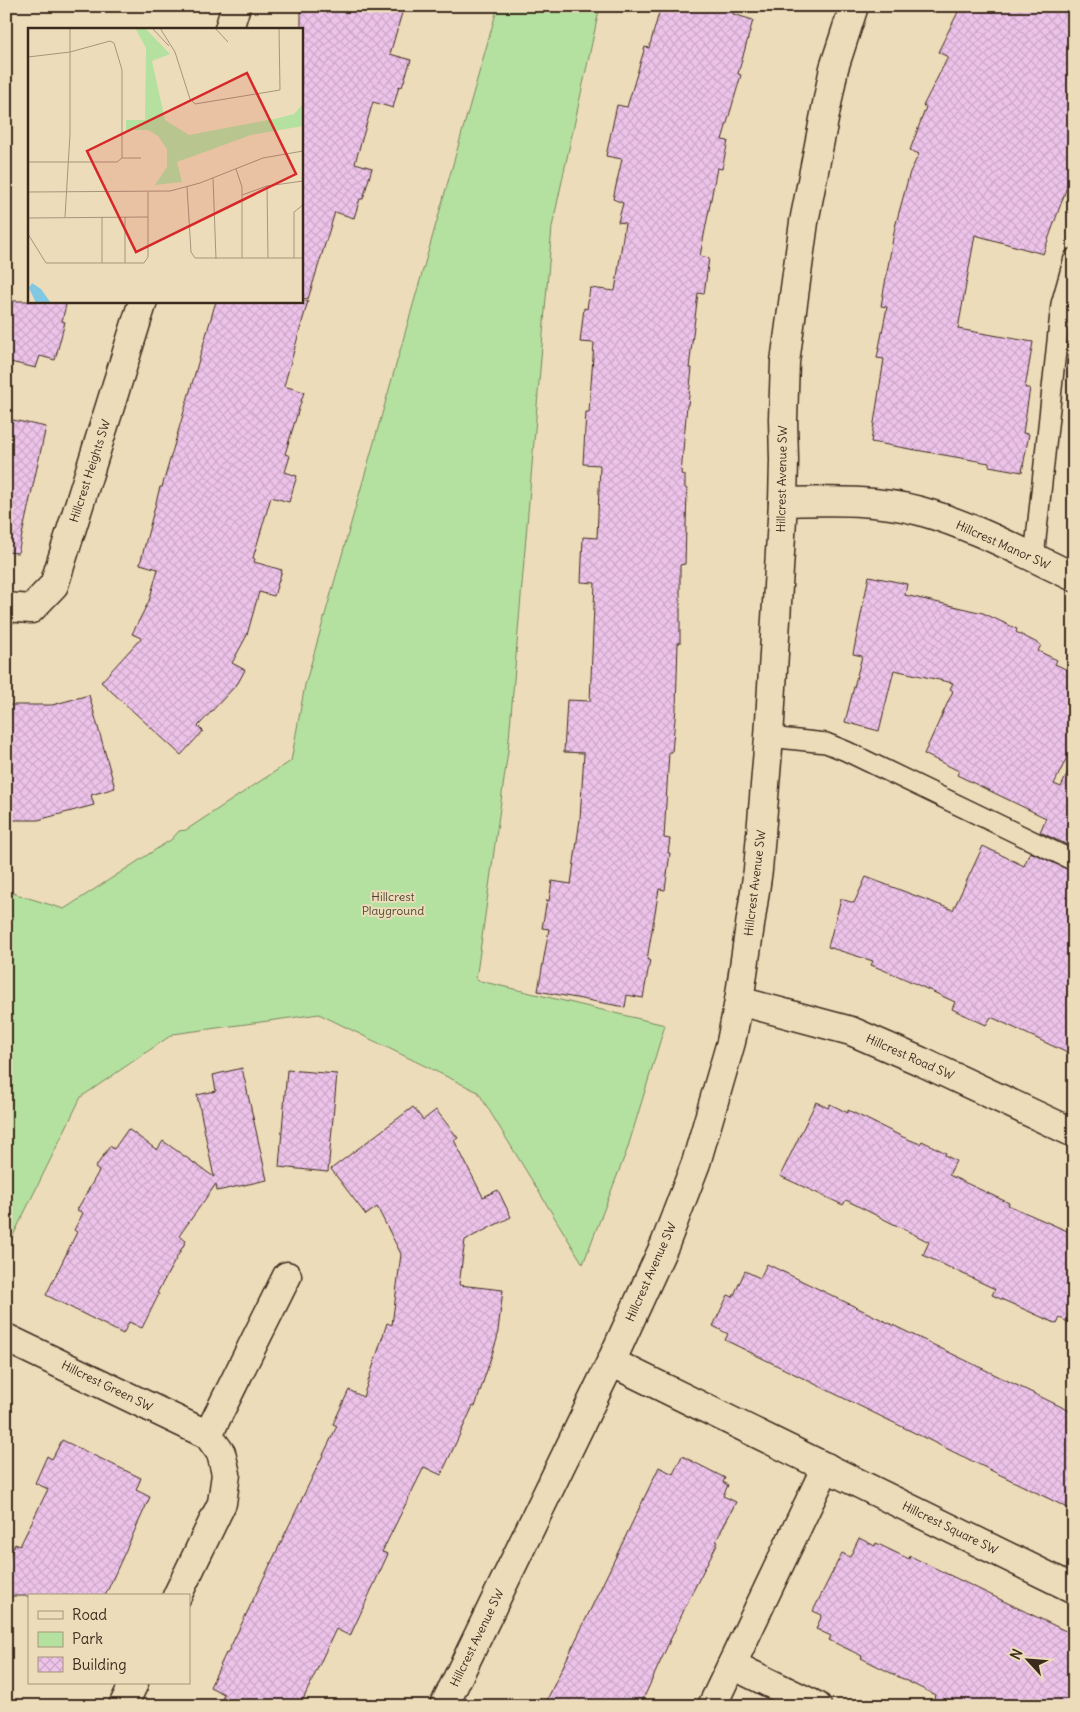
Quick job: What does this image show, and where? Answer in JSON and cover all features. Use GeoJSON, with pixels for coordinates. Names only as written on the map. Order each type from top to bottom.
{"type":"FeatureCollection","features":[{"type":"Feature","properties":{"kind":"street"},"geometry":{"type":"LineString","coordinates":[[229,28],[236,6]]}},
{"type":"Feature","properties":{"kind":"street","name":"Hillcrest Avenue SW"},"geometry":{"type":"LineString","coordinates":[[444,1706],[611,1362],[665,1244],[696,1164],[730,1042],[739,1001],[758,870],[769,737],[783,502],[785,362],[804,222],[834,68],[854,6]]}},
{"type":"Feature","properties":{"kind":"street","name":"Hillcrest Heights SW"},"geometry":{"type":"LineString","coordinates":[[6,607],[32,609],[54,585],[143,302]]}},
{"type":"Feature","properties":{"kind":"street","name":"Hillcrest Manor SW"},"geometry":{"type":"LineString","coordinates":[[783,502],[861,502],[918,510],[970,527],[1074,577]]}},
{"type":"Feature","properties":{"kind":"street","name":"Hillcrest Road SW"},"geometry":{"type":"LineString","coordinates":[[739,1001],[851,1031],[1074,1133]]}},
{"type":"Feature","properties":{"kind":"street"},"geometry":{"type":"LineString","coordinates":[[178,1594],[222,1503],[226,1474],[221,1453],[208,1435],[287,1276]]}},
{"type":"Feature","properties":{"kind":"street","name":"Hillcrest Green SW"},"geometry":{"type":"LineString","coordinates":[[6,1338],[208,1435]]}},
{"type":"Feature","properties":{"kind":"street","name":"Hillcrest Square SW"},"geometry":{"type":"LineString","coordinates":[[611,1362],[1074,1589]]}},
{"type":"Feature","properties":{"kind":"street"},"geometry":{"type":"LineString","coordinates":[[712,1706],[826,1467]]}},
{"type":"Feature","properties":{"kind":"street"},"geometry":{"type":"LineString","coordinates":[[732,1664],[817,1706]]}},
{"type":"Feature","properties":{"kind":"street"},"geometry":{"type":"LineString","coordinates":[[123,1706],[134,1684]]}},
{"type":"Feature","properties":{"kind":"lane"},"geometry":{"type":"LineString","coordinates":[[1034,558],[1074,258]]}},
{"type":"Feature","properties":{"kind":"lane"},"geometry":{"type":"LineString","coordinates":[[769,737],[826,743],[846,751],[1074,861]]}},
{"type":"Feature","properties":{"kind":"green space","name":"Hillcrest Playground"},"geometry":{"type":"Polygon","coordinates":[[[498,6],[600,6],[552,227],[508,751],[476,980],[665,1025],[627,1150],[583,1264],[478,1092],[319,1014],[173,1034],[81,1097],[6,1250],[6,891],[64,909],[172,839],[179,831],[186,830],[291,761],[305,685],[498,6]]]}},
{"type":"Feature","properties":{"kind":"building"},"geometry":{"type":"Polygon","coordinates":[[[301,6],[404,6],[390,54],[411,60],[402,87],[399,86],[393,108],[373,102],[355,163],[372,168],[363,199],[360,199],[354,218],[335,212],[308,299],[302,298],[301,6]]]}},
{"type":"Feature","properties":{"kind":"building"},"geometry":{"type":"Polygon","coordinates":[[[661,6],[735,6],[733,14],[753,20],[738,74],[741,75],[722,140],[728,141],[722,169],[717,168],[700,256],[709,258],[704,294],[698,293],[689,368],[692,368],[681,474],[685,475],[685,488],[687,489],[685,564],[680,565],[680,643],[678,643],[676,708],[672,752],[669,752],[664,838],[670,839],[668,853],[670,853],[665,890],[659,889],[647,960],[650,960],[643,998],[627,995],[625,1007],[538,991],[549,929],[542,928],[547,900],[549,901],[552,881],[571,884],[580,819],[584,753],[564,752],[567,700],[590,701],[595,583],[581,582],[583,537],[597,538],[600,465],[583,464],[586,412],[589,412],[594,343],[580,342],[584,308],[587,309],[590,288],[615,291],[625,223],[618,222],[623,203],[613,199],[622,159],[606,156],[617,105],[627,107],[645,47],[649,48],[661,6]]]}},
{"type":"Feature","properties":{"kind":"building"},"geometry":{"type":"Polygon","coordinates":[[[961,6],[1074,6],[1074,167],[1043,254],[975,235],[958,329],[1033,342],[1025,388],[1030,388],[1023,433],[1029,434],[1022,472],[989,466],[989,463],[871,442],[884,359],[877,358],[887,307],[881,306],[895,227],[910,172],[919,154],[910,150],[926,107],[923,106],[948,57],[938,52],[961,6]]]}},
{"type":"Feature","properties":{"kind":"building"},"geometry":{"type":"Polygon","coordinates":[[[6,301],[67,302],[62,321],[65,322],[55,360],[40,356],[36,368],[6,361],[6,301]]]}},
{"type":"Feature","properties":{"kind":"building"},"geometry":{"type":"Polygon","coordinates":[[[308,301],[284,386],[304,392],[285,454],[290,456],[285,472],[297,476],[289,502],[271,497],[253,558],[255,559],[254,562],[282,570],[274,596],[259,592],[247,635],[232,663],[245,670],[238,683],[198,726],[203,731],[181,755],[101,682],[141,638],[132,634],[149,601],[158,569],[140,564],[160,487],[162,487],[216,302],[308,301]]]}},
{"type":"Feature","properties":{"kind":"building"},"geometry":{"type":"Polygon","coordinates":[[[8,419],[46,427],[18,553],[6,552],[6,435],[8,419]]]}},
{"type":"Feature","properties":{"kind":"building"},"geometry":{"type":"Polygon","coordinates":[[[869,576],[907,584],[905,595],[983,613],[1017,629],[1016,632],[1041,645],[1038,651],[1057,660],[1055,664],[1074,673],[1074,743],[1054,784],[1061,787],[1074,759],[1074,848],[1040,832],[1046,818],[957,775],[959,771],[924,754],[953,691],[950,689],[953,683],[894,670],[879,731],[845,722],[862,656],[853,654],[869,576]]]}},
{"type":"Feature","properties":{"kind":"building"},"geometry":{"type":"Polygon","coordinates":[[[89,695],[115,788],[91,795],[94,805],[38,820],[6,820],[6,705],[52,705],[89,695]]]}},
{"type":"Feature","properties":{"kind":"building"},"geometry":{"type":"Polygon","coordinates":[[[983,846],[1024,866],[1030,852],[1074,872],[1074,1056],[991,1017],[986,1025],[952,1009],[955,1002],[871,965],[873,961],[828,947],[841,899],[854,903],[866,877],[953,910],[983,846]]]}},
{"type":"Feature","properties":{"kind":"building"},"geometry":{"type":"Polygon","coordinates":[[[242,1068],[267,1180],[217,1191],[216,1184],[179,1236],[186,1241],[157,1293],[159,1294],[142,1328],[129,1322],[123,1334],[46,1295],[77,1232],[74,1230],[83,1213],[77,1210],[99,1171],[95,1168],[110,1146],[114,1149],[128,1129],[157,1150],[163,1141],[214,1177],[197,1095],[216,1091],[213,1075],[242,1068]]]}},
{"type":"Feature","properties":{"kind":"building"},"geometry":{"type":"Polygon","coordinates":[[[287,1070],[337,1074],[328,1172],[279,1167],[287,1070]]]}},
{"type":"Feature","properties":{"kind":"building"},"geometry":{"type":"Polygon","coordinates":[[[816,1102],[828,1108],[830,1104],[848,1113],[848,1110],[903,1137],[920,1144],[922,1141],[946,1153],[945,1155],[956,1161],[949,1175],[1009,1203],[1008,1205],[1074,1234],[1074,1325],[1060,1318],[1057,1324],[992,1295],[995,1289],[923,1255],[929,1242],[846,1200],[843,1205],[780,1176],[816,1102]]]}},
{"type":"Feature","properties":{"kind":"building"},"geometry":{"type":"Polygon","coordinates":[[[413,1107],[423,1120],[436,1110],[458,1138],[454,1140],[483,1197],[498,1190],[511,1217],[465,1240],[459,1285],[503,1290],[497,1339],[475,1407],[473,1406],[441,1475],[424,1467],[382,1552],[388,1554],[350,1636],[336,1629],[300,1706],[219,1706],[224,1694],[210,1687],[337,1426],[333,1424],[349,1390],[363,1397],[387,1323],[392,1325],[401,1254],[377,1207],[366,1215],[331,1169],[413,1107]]]}},
{"type":"Feature","properties":{"kind":"building"},"geometry":{"type":"Polygon","coordinates":[[[767,1264],[1074,1413],[1074,1511],[725,1340],[728,1334],[713,1326],[728,1295],[733,1297],[745,1271],[760,1278],[767,1264]]]}},
{"type":"Feature","properties":{"kind":"building"},"geometry":{"type":"Polygon","coordinates":[[[62,1440],[141,1478],[136,1490],[150,1497],[106,1594],[28,1594],[28,1596],[6,1596],[6,1564],[15,1544],[20,1546],[48,1489],[35,1483],[47,1456],[52,1459],[62,1440]]]}},
{"type":"Feature","properties":{"kind":"building"},"geometry":{"type":"Polygon","coordinates":[[[682,1456],[725,1478],[723,1482],[728,1485],[723,1496],[736,1502],[640,1706],[544,1706],[659,1467],[673,1474],[682,1456]]]}},
{"type":"Feature","properties":{"kind":"building"},"geometry":{"type":"Polygon","coordinates":[[[859,1538],[875,1546],[876,1543],[909,1559],[910,1556],[1074,1635],[1074,1706],[949,1706],[934,1698],[935,1695],[829,1640],[831,1636],[816,1629],[822,1615],[813,1611],[842,1553],[850,1557],[859,1538]]]}}]}
